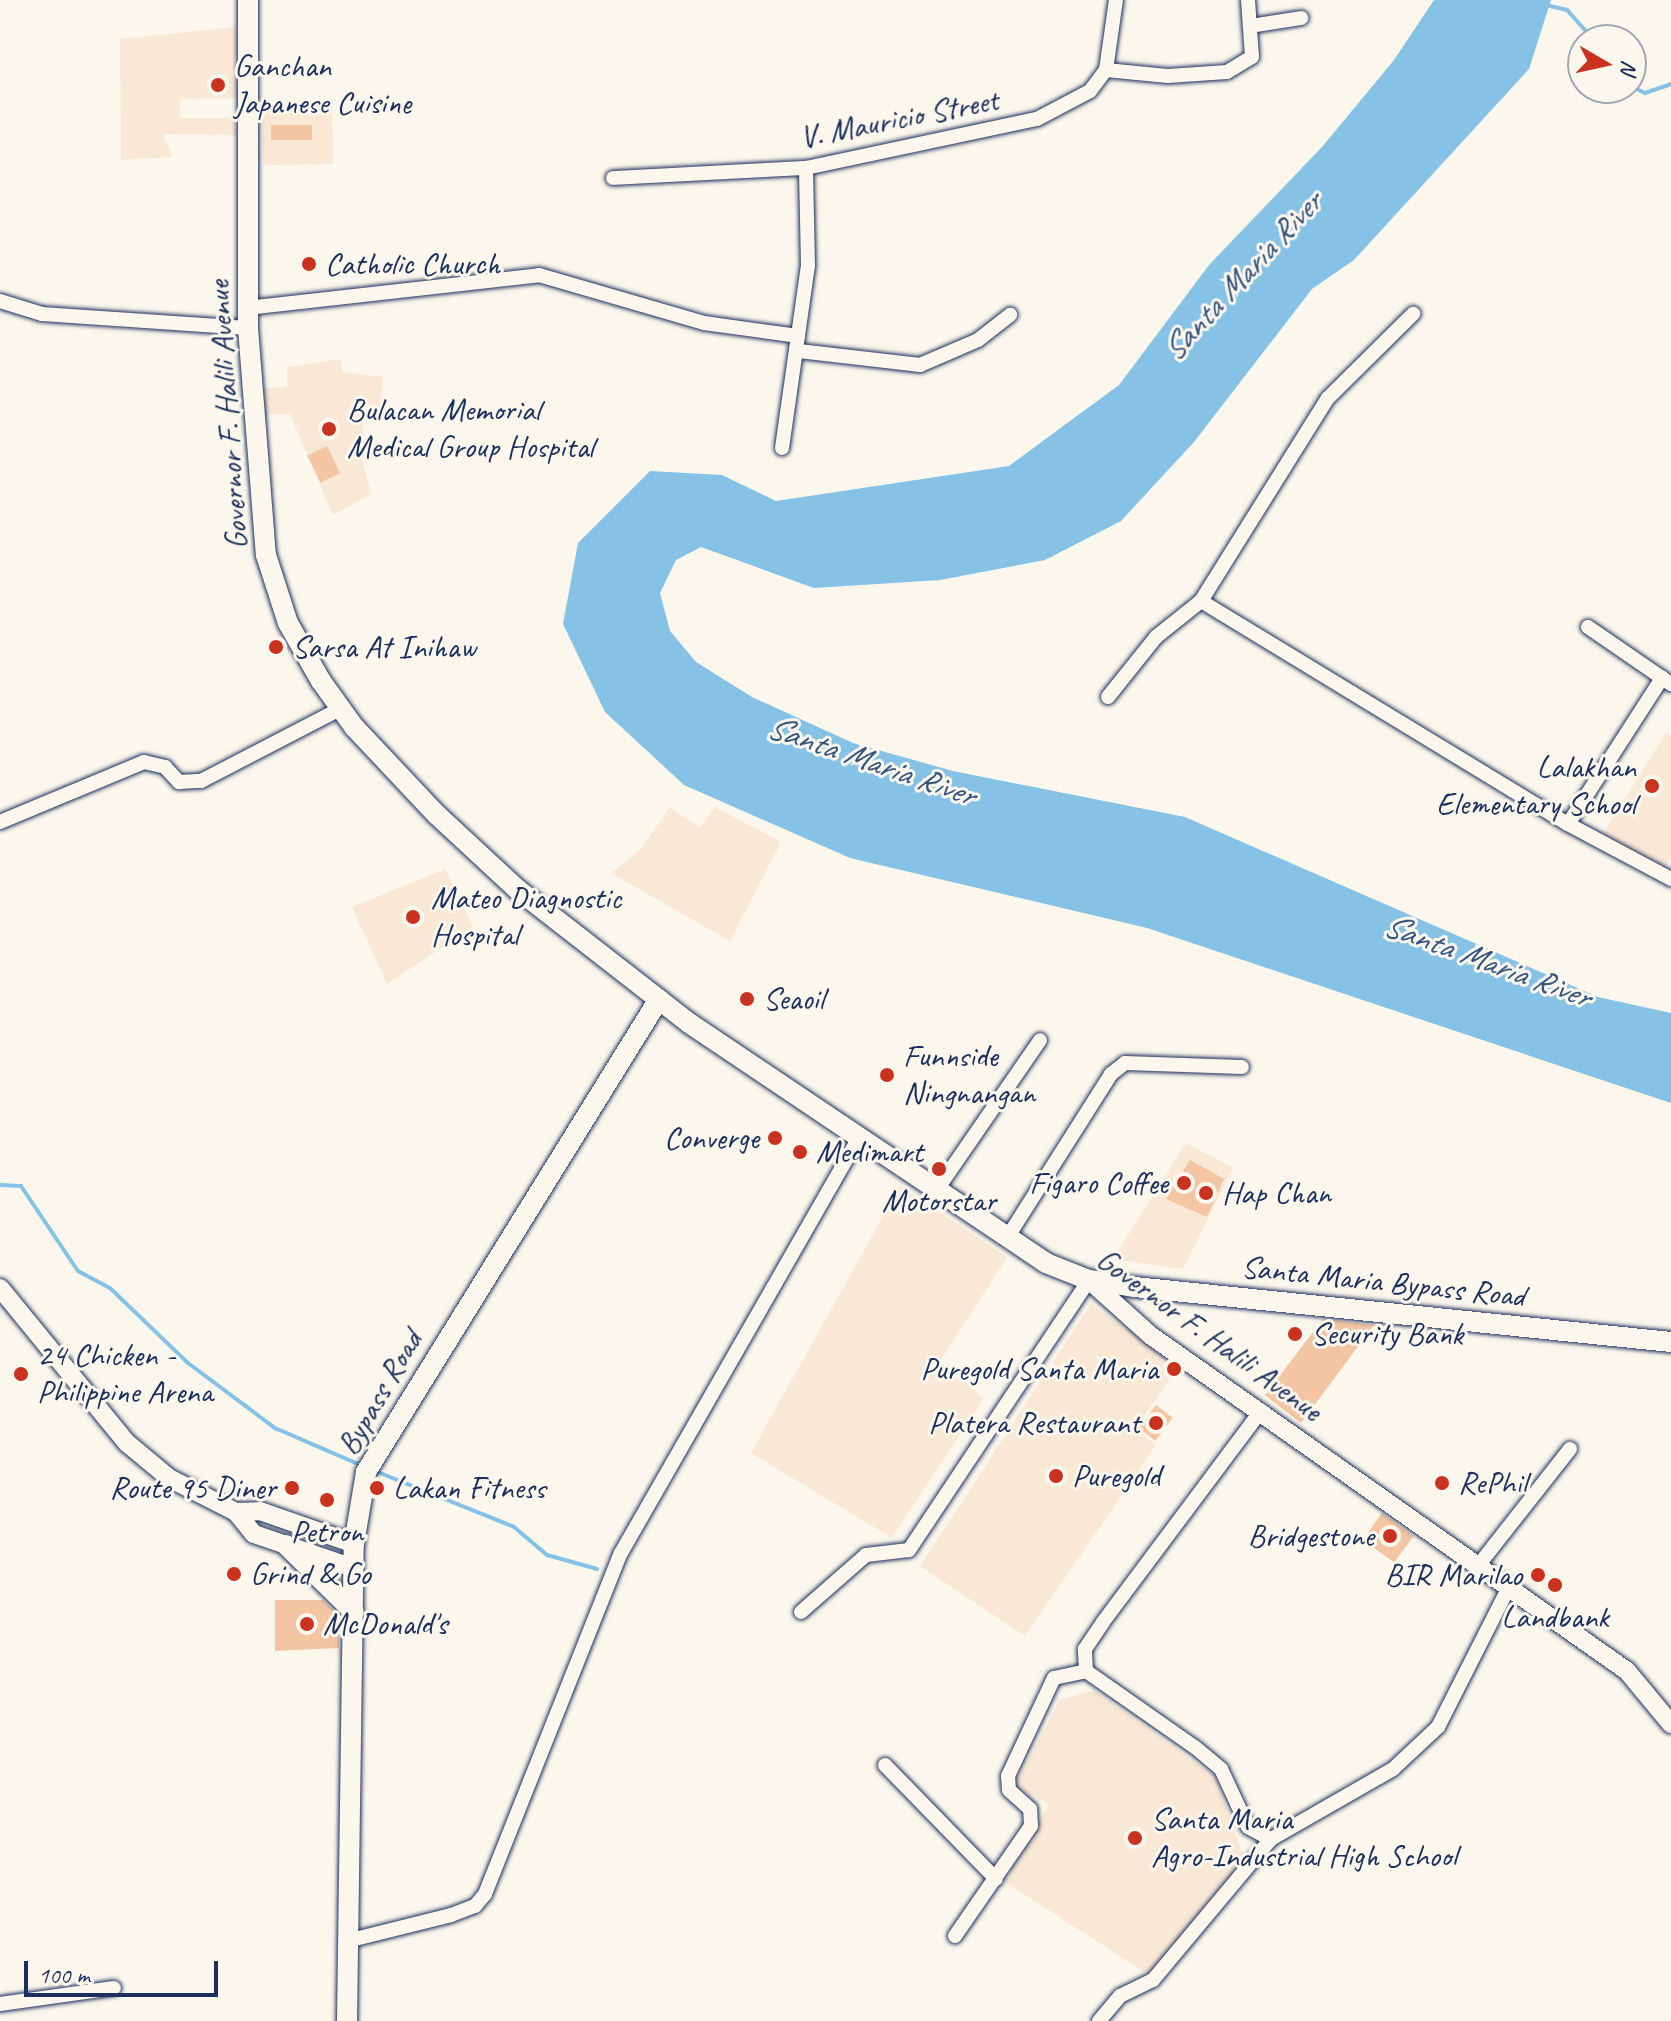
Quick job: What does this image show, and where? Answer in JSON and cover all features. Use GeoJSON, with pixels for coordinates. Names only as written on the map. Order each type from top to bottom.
{"type":"FeatureCollection","features":[{"type":"Feature","properties":{"kind":"main road","name":"Governor F. Halili Avenue"},"geometry":{"type":"LineString","coordinates":[[248,0],[248,318],[266,555],[288,623],[340,709],[390,768],[517,889],[659,999],[858,1140],[1007,1238],[1089,1280],[1112,1307],[1481,1562],[1627,1671],[1671,1724]]}},
{"type":"Feature","properties":{"kind":"main road","name":"Bypass Road"},"geometry":{"type":"LineString","coordinates":[[347,2021],[354,1544],[371,1464],[659,999]]}},
{"type":"Feature","properties":{"kind":"main road","name":"Santa Maria Bypass Road"},"geometry":{"type":"LineString","coordinates":[[1089,1280],[1671,1342]]}},
{"type":"Feature","properties":{"kind":"main road"},"geometry":{"type":"LineString","coordinates":[[0,1288],[127,1443],[169,1478],[236,1512],[254,1534],[354,1568]]}},
{"type":"Feature","properties":{"kind":"main road"},"geometry":{"type":"LineString","coordinates":[[236,1512],[260,1511],[354,1544]]}},
{"type":"Feature","properties":{"kind":"main road"},"geometry":{"type":"LineString","coordinates":[[286,1545],[354,1612]]}},
{"type":"Feature","properties":{"kind":"street"},"geometry":{"type":"LineString","coordinates":[[1116,0],[1106,70],[1168,76],[1227,72],[1252,57],[1248,0]]}},
{"type":"Feature","properties":{"kind":"street"},"geometry":{"type":"LineString","coordinates":[[1250,26],[1301,18]]}},
{"type":"Feature","properties":{"kind":"street","name":"V. Mauricio Street"},"geometry":{"type":"LineString","coordinates":[[613,178],[806,168],[1037,119],[1090,91],[1106,70]]}},
{"type":"Feature","properties":{"kind":"street"},"geometry":{"type":"LineString","coordinates":[[782,448],[799,351],[798,336],[808,266],[806,168]]}},
{"type":"Feature","properties":{"kind":"street"},"geometry":{"type":"LineString","coordinates":[[0,301],[42,314],[248,318],[403,285],[539,275],[704,323],[798,336]]}},
{"type":"Feature","properties":{"kind":"street"},"geometry":{"type":"LineString","coordinates":[[1108,697],[1156,637],[1201,601],[1328,398],[1413,314]]}},
{"type":"Feature","properties":{"kind":"street"},"geometry":{"type":"LineString","coordinates":[[799,351],[920,365],[978,340],[1010,315]]}},
{"type":"Feature","properties":{"kind":"street"},"geometry":{"type":"LineString","coordinates":[[1201,601],[1568,824],[1671,879]]}},
{"type":"Feature","properties":{"kind":"street"},"geometry":{"type":"LineString","coordinates":[[1568,824],[1666,681],[1588,627]]}},
{"type":"Feature","properties":{"kind":"street"},"geometry":{"type":"LineString","coordinates":[[0,822],[144,762],[165,767],[179,782],[201,781],[340,709]]}},
{"type":"Feature","properties":{"kind":"street"},"geometry":{"type":"LineString","coordinates":[[936,1191],[1040,1040]]}},
{"type":"Feature","properties":{"kind":"street"},"geometry":{"type":"LineString","coordinates":[[1007,1238],[1111,1074],[1125,1063],[1242,1067]]}},
{"type":"Feature","properties":{"kind":"street"},"geometry":{"type":"LineString","coordinates":[[347,1941],[451,1915],[475,1906],[485,1894],[621,1553],[858,1140]]}},
{"type":"Feature","properties":{"kind":"street"},"geometry":{"type":"LineString","coordinates":[[801,1612],[866,1555],[909,1550],[1089,1280]]}},
{"type":"Feature","properties":{"kind":"street"},"geometry":{"type":"LineString","coordinates":[[1086,1671],[1085,1649],[1103,1622],[1261,1411]]}},
{"type":"Feature","properties":{"kind":"street"},"geometry":{"type":"LineString","coordinates":[[1481,1562],[1570,1449]]}},
{"type":"Feature","properties":{"kind":"street"},"geometry":{"type":"LineString","coordinates":[[1099,2021],[1120,1996],[1153,1980],[1271,1839],[1393,1769],[1438,1727],[1510,1585]]}},
{"type":"Feature","properties":{"kind":"street"},"geometry":{"type":"LineString","coordinates":[[955,1936],[996,1879],[1033,1819],[1009,1790],[1019,1743],[1054,1678],[1086,1671],[1215,1762],[1248,1827],[1271,1839]]}},
{"type":"Feature","properties":{"kind":"street"},"geometry":{"type":"LineString","coordinates":[[885,1765],[996,1879]]}},
{"type":"Feature","properties":{"kind":"street"},"geometry":{"type":"LineString","coordinates":[[0,2004],[114,1988]]}},
{"type":"Feature","properties":{"kind":"shaded area"},"geometry":{"type":"Polygon","coordinates":[[[236,27],[237,98],[180,99],[180,118],[237,118],[237,135],[163,134],[172,157],[121,160],[120,39],[236,27]]]}},
{"type":"Feature","properties":{"kind":"shaded area"},"geometry":{"type":"Polygon","coordinates":[[[332,102],[333,164],[263,165],[262,103],[332,102]]]}},
{"type":"Feature","properties":{"kind":"shaded area","name":"Bulacan Memorial Medical Group Hospital"},"geometry":{"type":"Polygon","coordinates":[[[341,359],[342,372],[383,377],[380,409],[360,407],[365,442],[359,448],[371,494],[333,515],[290,414],[260,415],[259,388],[287,387],[287,367],[341,359]]]}},
{"type":"Feature","properties":{"kind":"shaded area","name":"Lalakhan Elementary School"},"geometry":{"type":"Polygon","coordinates":[[[1666,733],[1671,736],[1671,859],[1665,869],[1602,835],[1666,733]]]}},
{"type":"Feature","properties":{"kind":"shaded area"},"geometry":{"type":"Polygon","coordinates":[[[670,807],[700,828],[715,807],[781,842],[730,941],[611,873],[641,849],[670,807]]]}},
{"type":"Feature","properties":{"kind":"shaded area","name":"Mateo Diagnostic Hospital"},"geometry":{"type":"Polygon","coordinates":[[[445,869],[473,927],[387,984],[352,907],[445,869]]]}},
{"type":"Feature","properties":{"kind":"shaded area"},"geometry":{"type":"Polygon","coordinates":[[[1186,1143],[1233,1168],[1183,1269],[1113,1259],[1186,1143]]]}},
{"type":"Feature","properties":{"kind":"shaded area"},"geometry":{"type":"Polygon","coordinates":[[[900,1186],[1007,1257],[939,1363],[984,1398],[892,1538],[751,1453],[900,1186]]]}},
{"type":"Feature","properties":{"kind":"shaded area","name":"Puregold"},"geometry":{"type":"Polygon","coordinates":[[[1091,1304],[1179,1366],[1135,1429],[1156,1445],[1025,1636],[920,1566],[1091,1304]]]}},
{"type":"Feature","properties":{"kind":"shaded area","name":"Santa Maria Agro-Industrial High School"},"geometry":{"type":"Polygon","coordinates":[[[1094,1690],[1216,1777],[1246,1863],[1152,1977],[1005,1882],[1049,1804],[1013,1787],[1060,1700],[1094,1690]]]}},
{"type":"Feature","properties":{"kind":"water","name":"Santa Maria River"},"geometry":{"type":"Polygon","coordinates":[[[1434,0],[1551,0],[1529,69],[1354,260],[1312,289],[1194,442],[1121,521],[1045,560],[940,580],[814,588],[701,547],[676,560],[660,593],[670,631],[696,662],[752,697],[853,743],[953,771],[1185,817],[1598,997],[1671,1013],[1671,1103],[1147,928],[850,858],[684,785],[605,712],[563,624],[578,543],[650,471],[722,475],[776,501],[1009,466],[1119,385],[1209,265],[1322,147],[1394,60],[1434,0]]]}},
{"type":"Feature","properties":{"kind":"building"},"geometry":{"type":"Polygon","coordinates":[[[271,125],[312,125],[312,140],[271,140],[271,125]]]}},
{"type":"Feature","properties":{"kind":"building","name":"Bulacan Memorial Medical Group Hospital"},"geometry":{"type":"Polygon","coordinates":[[[327,446],[340,473],[320,483],[307,456],[327,446]]]}},
{"type":"Feature","properties":{"kind":"building"},"geometry":{"type":"Polygon","coordinates":[[[1190,1160],[1224,1179],[1207,1217],[1166,1199],[1190,1160]]]}},
{"type":"Feature","properties":{"kind":"building"},"geometry":{"type":"Polygon","coordinates":[[[1323,1319],[1374,1325],[1301,1423],[1265,1395],[1323,1319]]]}},
{"type":"Feature","properties":{"kind":"building","name":"Platera Restaurant"},"geometry":{"type":"Polygon","coordinates":[[[1156,1405],[1173,1418],[1155,1441],[1139,1428],[1156,1405]]]}},
{"type":"Feature","properties":{"kind":"building","name":"Bridgestone"},"geometry":{"type":"Polygon","coordinates":[[[1382,1513],[1414,1536],[1394,1563],[1363,1540],[1382,1513]]]}},
{"type":"Feature","properties":{"kind":"building","name":"McDonald's"},"geometry":{"type":"Polygon","coordinates":[[[275,1600],[323,1600],[339,1615],[339,1648],[275,1651],[275,1600]]]}},
{"type":"Feature","properties":{"kind":"waterway"},"geometry":{"type":"LineString","coordinates":[[1546,5],[1567,10],[1580,24]]}},
{"type":"Feature","properties":{"kind":"waterway"},"geometry":{"type":"LineString","coordinates":[[1647,92],[1671,84]]}},
{"type":"Feature","properties":{"kind":"waterway"},"geometry":{"type":"LineString","coordinates":[[0,1185],[21,1186],[78,1271],[110,1288],[188,1363],[275,1428],[363,1466]]}},
{"type":"Feature","properties":{"kind":"waterway"},"geometry":{"type":"LineString","coordinates":[[375,1471],[514,1527],[547,1555],[597,1569]]}},
{"type":"Feature","properties":{"kind":"place","name":"Ganchan Japanese Cuisine"},"geometry":{"type":"Point","coordinates":[218,85]}},
{"type":"Feature","properties":{"kind":"place","name":"Catholic Church"},"geometry":{"type":"Point","coordinates":[309,264]}},
{"type":"Feature","properties":{"kind":"place","name":"Bulacan Memorial Medical Group Hospital"},"geometry":{"type":"Point","coordinates":[329,429]}},
{"type":"Feature","properties":{"kind":"place","name":"Sarsa At Inihaw"},"geometry":{"type":"Point","coordinates":[276,647]}},
{"type":"Feature","properties":{"kind":"place","name":"Lalakhan Elementary School"},"geometry":{"type":"Point","coordinates":[1652,786]}},
{"type":"Feature","properties":{"kind":"place","name":"Mateo Diagnostic Hospital"},"geometry":{"type":"Point","coordinates":[413,917]}},
{"type":"Feature","properties":{"kind":"place","name":"Seaoil"},"geometry":{"type":"Point","coordinates":[747,999]}},
{"type":"Feature","properties":{"kind":"place","name":"Funnside Ningnangan"},"geometry":{"type":"Point","coordinates":[887,1075]}},
{"type":"Feature","properties":{"kind":"place","name":"Converge"},"geometry":{"type":"Point","coordinates":[775,1138]}},
{"type":"Feature","properties":{"kind":"place","name":"Medimart"},"geometry":{"type":"Point","coordinates":[800,1152]}},
{"type":"Feature","properties":{"kind":"place","name":"Motorstar"},"geometry":{"type":"Point","coordinates":[939,1169]}},
{"type":"Feature","properties":{"kind":"place","name":"Figaro Coffee"},"geometry":{"type":"Point","coordinates":[1184,1183]}},
{"type":"Feature","properties":{"kind":"place","name":"Hap Chan"},"geometry":{"type":"Point","coordinates":[1206,1193]}},
{"type":"Feature","properties":{"kind":"place","name":"Security Bank"},"geometry":{"type":"Point","coordinates":[1295,1334]}},
{"type":"Feature","properties":{"kind":"place","name":"Puregold Santa Maria"},"geometry":{"type":"Point","coordinates":[1174,1369]}},
{"type":"Feature","properties":{"kind":"place","name":"24 Chicken - Philippine Arena"},"geometry":{"type":"Point","coordinates":[21,1374]}},
{"type":"Feature","properties":{"kind":"place","name":"Platera Restaurant"},"geometry":{"type":"Point","coordinates":[1156,1423]}},
{"type":"Feature","properties":{"kind":"place","name":"Puregold"},"geometry":{"type":"Point","coordinates":[1056,1476]}},
{"type":"Feature","properties":{"kind":"place","name":"RePhil"},"geometry":{"type":"Point","coordinates":[1442,1483]}},
{"type":"Feature","properties":{"kind":"place","name":"Route 95 Diner"},"geometry":{"type":"Point","coordinates":[292,1488]}},
{"type":"Feature","properties":{"kind":"place","name":"Lakan Fitness"},"geometry":{"type":"Point","coordinates":[377,1488]}},
{"type":"Feature","properties":{"kind":"place","name":"Petron"},"geometry":{"type":"Point","coordinates":[327,1500]}},
{"type":"Feature","properties":{"kind":"place","name":"Bridgestone"},"geometry":{"type":"Point","coordinates":[1390,1536]}},
{"type":"Feature","properties":{"kind":"place","name":"Grind & Go"},"geometry":{"type":"Point","coordinates":[234,1574]}},
{"type":"Feature","properties":{"kind":"place","name":"BIR Marilao"},"geometry":{"type":"Point","coordinates":[1538,1575]}},
{"type":"Feature","properties":{"kind":"place","name":"Landbank"},"geometry":{"type":"Point","coordinates":[1555,1585]}},
{"type":"Feature","properties":{"kind":"place","name":"McDonald's"},"geometry":{"type":"Point","coordinates":[307,1624]}},
{"type":"Feature","properties":{"kind":"place","name":"Santa Maria Agro-Industrial High School"},"geometry":{"type":"Point","coordinates":[1135,1838]}}]}
